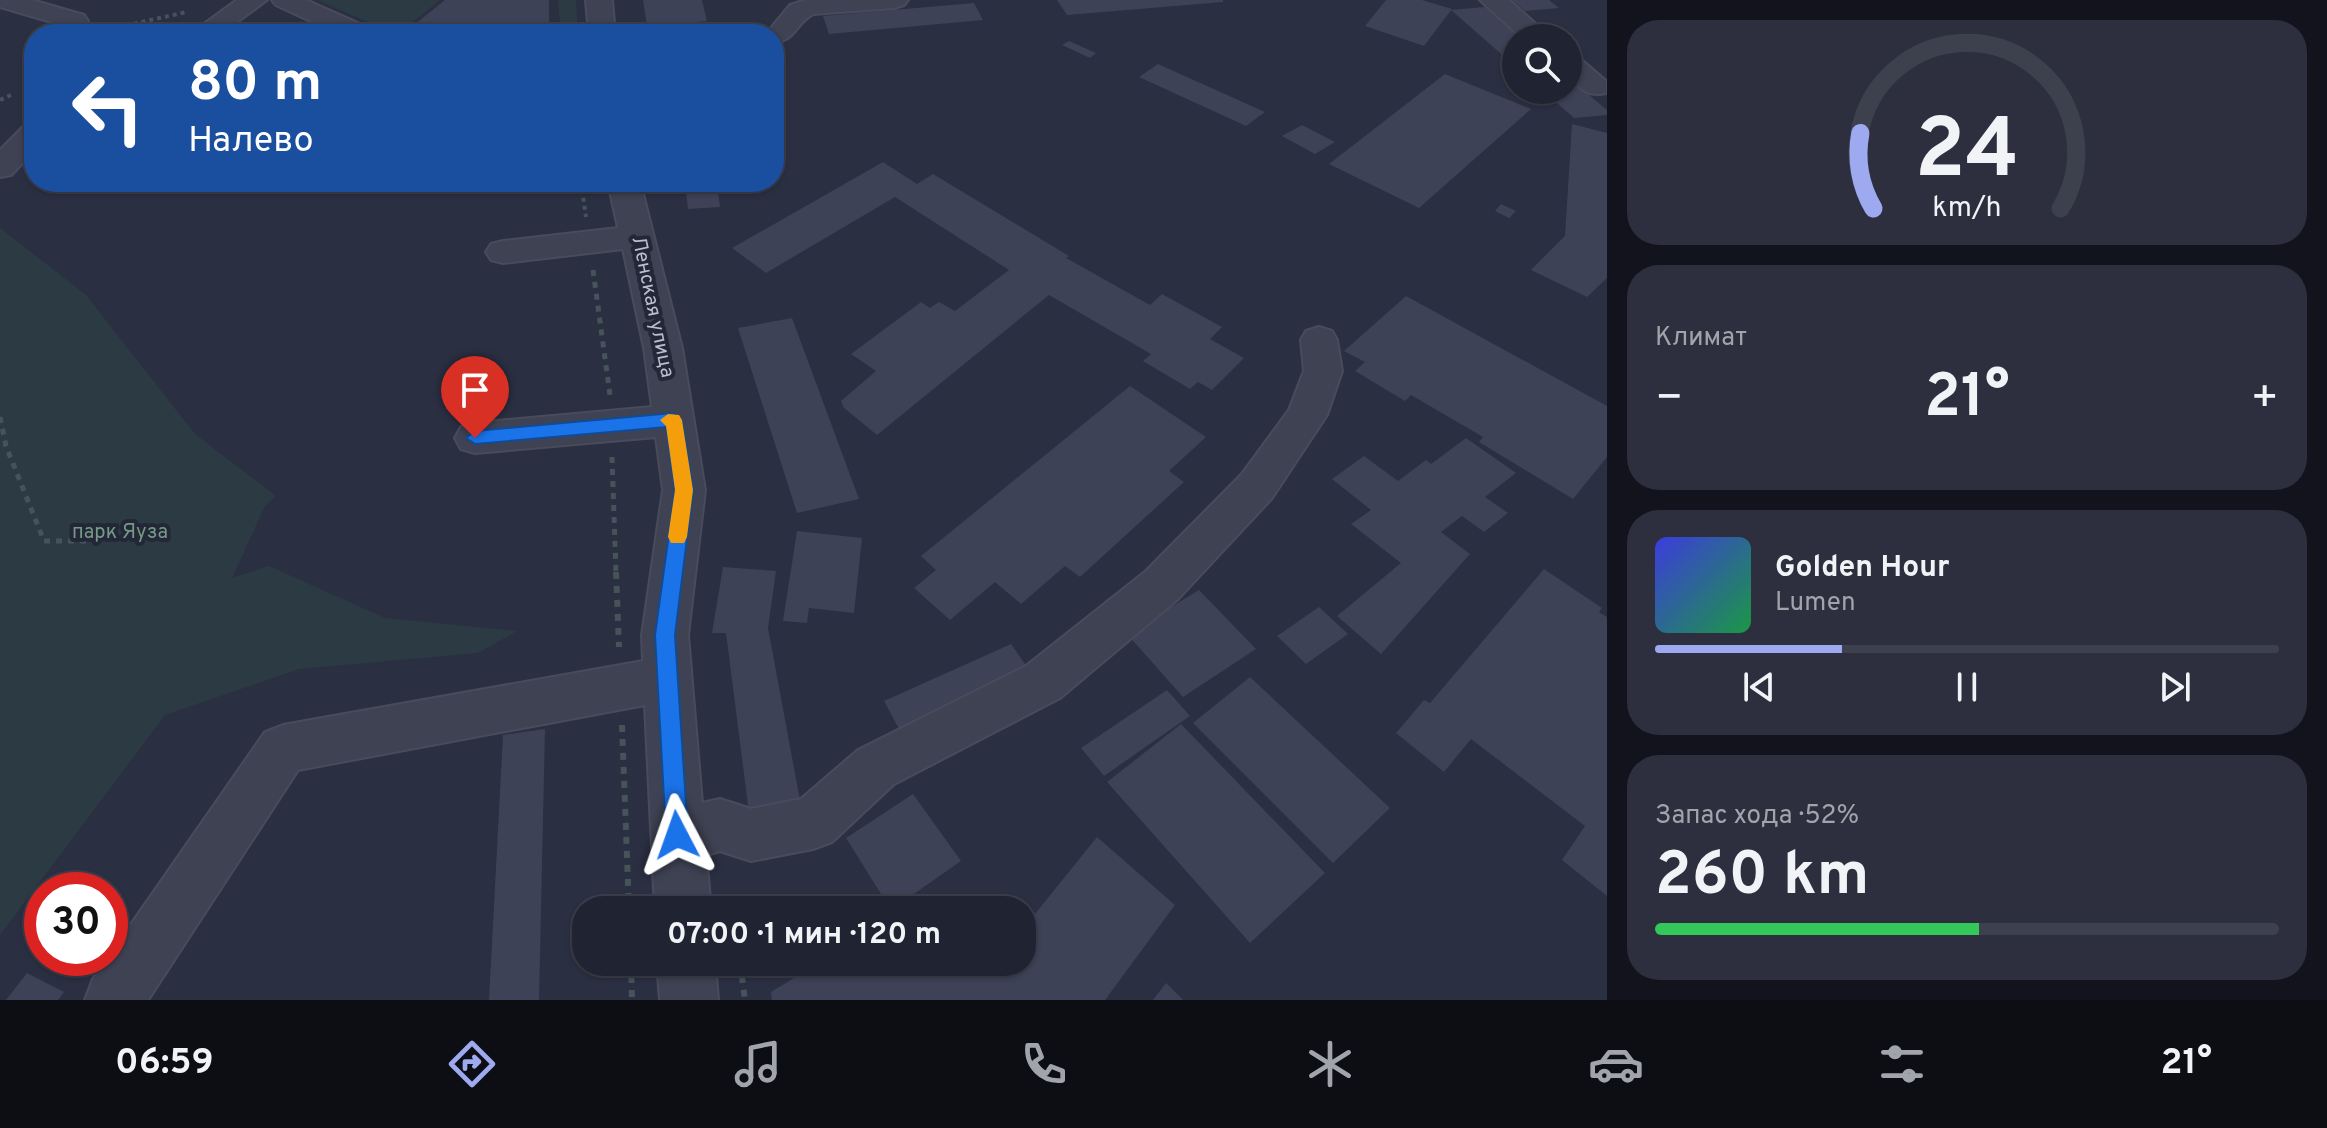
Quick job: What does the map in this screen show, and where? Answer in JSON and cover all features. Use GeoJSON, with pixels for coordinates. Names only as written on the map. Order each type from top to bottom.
{"type":"FeatureCollection","features":[{"type":"Feature","properties":{"kind":"street"},"geometry":{"type":"LineString","coordinates":[[5,0],[75,21]]}},
{"type":"Feature","properties":{"kind":"street"},"geometry":{"type":"LineString","coordinates":[[196,23],[254,0]]}},
{"type":"Feature","properties":{"kind":"street"},"geometry":{"type":"LineString","coordinates":[[285,0],[338,24]]}},
{"type":"Feature","properties":{"kind":"street"},"geometry":{"type":"LineString","coordinates":[[599,0],[601,24]]}},
{"type":"Feature","properties":{"kind":"street"},"geometry":{"type":"LineString","coordinates":[[784,29],[799,11],[809,7],[895,0]]}},
{"type":"Feature","properties":{"kind":"street"},"geometry":{"type":"LineString","coordinates":[[1493,0],[1521,24]]}},
{"type":"Feature","properties":{"kind":"street"},"geometry":{"type":"LineString","coordinates":[[1582,75],[1596,87]]}},
{"type":"Feature","properties":{"kind":"street"},"geometry":{"type":"LineString","coordinates":[[0,135],[24,134]]}},
{"type":"Feature","properties":{"kind":"street"},"geometry":{"type":"LineString","coordinates":[[0,168],[24,143]]}},
{"type":"Feature","properties":{"kind":"street","name":"Ленская улица"},"geometry":{"type":"LineString","coordinates":[[627,192],[663,348],[684,490],[665,635],[643,683],[677,835],[682,896]]}},
{"type":"Feature","properties":{"kind":"street"},"geometry":{"type":"LineString","coordinates":[[503,252],[638,237]]}},
{"type":"Feature","properties":{"kind":"street"},"geometry":{"type":"LineString","coordinates":[[677,835],[720,825],[751,835],[813,823],[876,767],[1043,682],[1162,585],[1257,486],[1307,415],[1323,371],[1319,340]]}},
{"type":"Feature","properties":{"kind":"street"},"geometry":{"type":"LineString","coordinates":[[475,438],[673,420]]}},
{"type":"Feature","properties":{"kind":"street"},"geometry":{"type":"LineString","coordinates":[[114,1000],[283,749],[643,683]]}},
{"type":"Feature","properties":{"kind":"street"},"geometry":{"type":"LineString","coordinates":[[687,976],[689,1000]]}},
{"type":"Feature","properties":{"kind":"path"},"geometry":{"type":"LineString","coordinates":[[75,21],[104,24]]}},
{"type":"Feature","properties":{"kind":"path"},"geometry":{"type":"LineString","coordinates":[[172,24],[196,23]]}},
{"type":"Feature","properties":{"kind":"path"},"geometry":{"type":"LineString","coordinates":[[0,100],[11,95]]}},
{"type":"Feature","properties":{"kind":"path"},"geometry":{"type":"LineString","coordinates":[[582,192],[643,683],[630,896]]}},
{"type":"Feature","properties":{"kind":"path"},"geometry":{"type":"LineString","coordinates":[[0,417],[6,446],[44,541],[93,541]]}},
{"type":"Feature","properties":{"kind":"path"},"geometry":{"type":"LineString","coordinates":[[631,976],[632,1000]]}},
{"type":"Feature","properties":{"kind":"path"},"geometry":{"type":"LineString","coordinates":[[742,976],[745,1000]]}},
{"type":"Feature","properties":{"kind":"green space"},"geometry":{"type":"Polygon","coordinates":[[[317,0],[440,0],[410,24],[373,24],[317,0]]]}},
{"type":"Feature","properties":{"kind":"green space"},"geometry":{"type":"Polygon","coordinates":[[[558,0],[576,0],[577,24],[560,24],[558,0]]]}},
{"type":"Feature","properties":{"kind":"green space","name":"парк Яуза"},"geometry":{"type":"Polygon","coordinates":[[[0,228],[86,295],[195,434],[276,496],[265,506],[232,578],[269,566],[385,618],[517,631],[478,653],[299,669],[165,715],[47,872],[24,872],[24,903],[0,935],[0,228]]]}},
{"type":"Feature","properties":{"kind":"building"},"geometry":{"type":"Polygon","coordinates":[[[445,0],[549,0],[548,24],[415,24],[445,0]]]}},
{"type":"Feature","properties":{"kind":"building"},"geometry":{"type":"Polygon","coordinates":[[[643,0],[702,0],[707,21],[671,24],[647,24],[643,0]]]}},
{"type":"Feature","properties":{"kind":"building"},"geometry":{"type":"Polygon","coordinates":[[[1057,0],[1223,0],[1223,2],[1067,15],[1057,0]]]}},
{"type":"Feature","properties":{"kind":"building"},"geometry":{"type":"Polygon","coordinates":[[[1386,0],[1422,0],[1452,9],[1424,46],[1365,26],[1386,0]]]}},
{"type":"Feature","properties":{"kind":"building"},"geometry":{"type":"Polygon","coordinates":[[[1512,0],[1549,0],[1559,8],[1525,11],[1512,0]]]}},
{"type":"Feature","properties":{"kind":"building"},"geometry":{"type":"Polygon","coordinates":[[[974,3],[983,20],[829,34],[823,16],[974,3]]]}},
{"type":"Feature","properties":{"kind":"building"},"geometry":{"type":"Polygon","coordinates":[[[1485,7],[1505,24],[1502,24],[1502,55],[1451,10],[1485,7]]]}},
{"type":"Feature","properties":{"kind":"building"},"geometry":{"type":"Polygon","coordinates":[[[1069,41],[1096,53],[1090,58],[1062,45],[1069,41]]]}},
{"type":"Feature","properties":{"kind":"building"},"geometry":{"type":"Polygon","coordinates":[[[1158,64],[1265,112],[1246,126],[1139,77],[1158,64]]]}},
{"type":"Feature","properties":{"kind":"building"},"geometry":{"type":"Polygon","coordinates":[[[1445,74],[1502,97],[1502,104],[1519,104],[1531,109],[1419,208],[1329,164],[1445,74]]]}},
{"type":"Feature","properties":{"kind":"building"},"geometry":{"type":"Polygon","coordinates":[[[1582,89],[1607,110],[1607,115],[1574,118],[1558,104],[1582,104],[1582,89]]]}},
{"type":"Feature","properties":{"kind":"building"},"geometry":{"type":"Polygon","coordinates":[[[1572,124],[1607,133],[1607,278],[1587,297],[1531,270],[1565,236],[1572,124]]]}},
{"type":"Feature","properties":{"kind":"building"},"geometry":{"type":"Polygon","coordinates":[[[1302,125],[1335,142],[1315,154],[1282,136],[1302,125]]]}},
{"type":"Feature","properties":{"kind":"building"},"geometry":{"type":"Polygon","coordinates":[[[883,162],[917,184],[933,174],[1069,256],[1066,258],[1150,305],[1162,294],[1222,327],[1210,339],[1244,358],[1212,390],[1198,382],[1190,389],[1143,361],[1151,354],[1049,295],[877,435],[844,408],[841,401],[876,371],[851,354],[921,302],[930,308],[939,302],[955,311],[1009,270],[895,197],[766,273],[732,248],[883,162]]]}},
{"type":"Feature","properties":{"kind":"building"},"geometry":{"type":"Polygon","coordinates":[[[686,192],[718,192],[720,207],[688,209],[686,192]]]}},
{"type":"Feature","properties":{"kind":"building"},"geometry":{"type":"Polygon","coordinates":[[[1501,204],[1516,211],[1509,218],[1495,211],[1501,204]]]}},
{"type":"Feature","properties":{"kind":"building"},"geometry":{"type":"Polygon","coordinates":[[[1406,296],[1607,406],[1607,457],[1573,499],[1479,442],[1483,437],[1411,395],[1405,401],[1355,371],[1365,362],[1344,351],[1406,296]]]}},
{"type":"Feature","properties":{"kind":"building"},"geometry":{"type":"Polygon","coordinates":[[[792,318],[859,499],[797,513],[738,328],[792,318]]]}},
{"type":"Feature","properties":{"kind":"building"},"geometry":{"type":"Polygon","coordinates":[[[1130,386],[1206,437],[1169,471],[1184,482],[1080,577],[1065,566],[1021,604],[995,582],[950,620],[914,588],[936,570],[921,556],[1130,386]]]}},
{"type":"Feature","properties":{"kind":"building"},"geometry":{"type":"Polygon","coordinates":[[[1466,438],[1516,473],[1485,497],[1508,513],[1484,532],[1462,516],[1441,532],[1470,554],[1381,654],[1337,616],[1401,563],[1351,524],[1371,510],[1332,479],[1364,456],[1398,481],[1426,460],[1431,464],[1466,438]]]}},
{"type":"Feature","properties":{"kind":"building"},"geometry":{"type":"Polygon","coordinates":[[[797,531],[862,538],[854,613],[809,608],[807,623],[783,621],[797,531]]]}},
{"type":"Feature","properties":{"kind":"building"},"geometry":{"type":"Polygon","coordinates":[[[723,567],[776,571],[768,628],[802,811],[750,821],[726,633],[712,633],[723,567]]]}},
{"type":"Feature","properties":{"kind":"building"},"geometry":{"type":"Polygon","coordinates":[[[1544,569],[1602,608],[1599,612],[1607,617],[1607,896],[1562,860],[1585,826],[1471,739],[1444,772],[1396,733],[1424,700],[1430,703],[1544,569]]]}},
{"type":"Feature","properties":{"kind":"building"},"geometry":{"type":"Polygon","coordinates":[[[1199,590],[1256,649],[1183,697],[1127,634],[1199,590]]]}},
{"type":"Feature","properties":{"kind":"building"},"geometry":{"type":"Polygon","coordinates":[[[1319,607],[1348,634],[1306,664],[1277,636],[1319,607]]]}},
{"type":"Feature","properties":{"kind":"building"},"geometry":{"type":"Polygon","coordinates":[[[1011,644],[1034,677],[904,738],[884,701],[1011,644]]]}},
{"type":"Feature","properties":{"kind":"building"},"geometry":{"type":"Polygon","coordinates":[[[1250,677],[1390,808],[1333,863],[1193,723],[1250,677]]]}},
{"type":"Feature","properties":{"kind":"building"},"geometry":{"type":"Polygon","coordinates":[[[1167,690],[1190,716],[1104,776],[1081,748],[1167,690]]]}},
{"type":"Feature","properties":{"kind":"building"},"geometry":{"type":"Polygon","coordinates":[[[1181,724],[1325,873],[1250,943],[1107,782],[1181,724]]]}},
{"type":"Feature","properties":{"kind":"building"},"geometry":{"type":"Polygon","coordinates":[[[545,729],[539,1000],[489,1000],[503,735],[545,729]]]}},
{"type":"Feature","properties":{"kind":"building"},"geometry":{"type":"Polygon","coordinates":[[[913,794],[961,861],[911,896],[882,896],[846,838],[913,794]]]}},
{"type":"Feature","properties":{"kind":"building"},"geometry":{"type":"Polygon","coordinates":[[[1097,837],[1175,905],[1105,1000],[772,1000],[771,992],[797,976],[1036,976],[1036,913],[1097,837]]]}},
{"type":"Feature","properties":{"kind":"building"},"geometry":{"type":"Polygon","coordinates":[[[25,976],[33,976],[64,992],[58,1000],[6,1000],[25,976]]]}},
{"type":"Feature","properties":{"kind":"building"},"geometry":{"type":"Polygon","coordinates":[[[1166,983],[1183,1000],[1153,1000],[1166,983]]]}},
{"type":"Feature","properties":{"kind":"slow traffic"},"geometry":{"type":"LineString","coordinates":[[668,420],[673,420],[684,490],[678,537]]}},
{"type":"Feature","properties":{"kind":"route"},"geometry":{"type":"LineString","coordinates":[[475,438],[673,420],[684,490],[665,635],[665,679],[677,835]]}}]}
